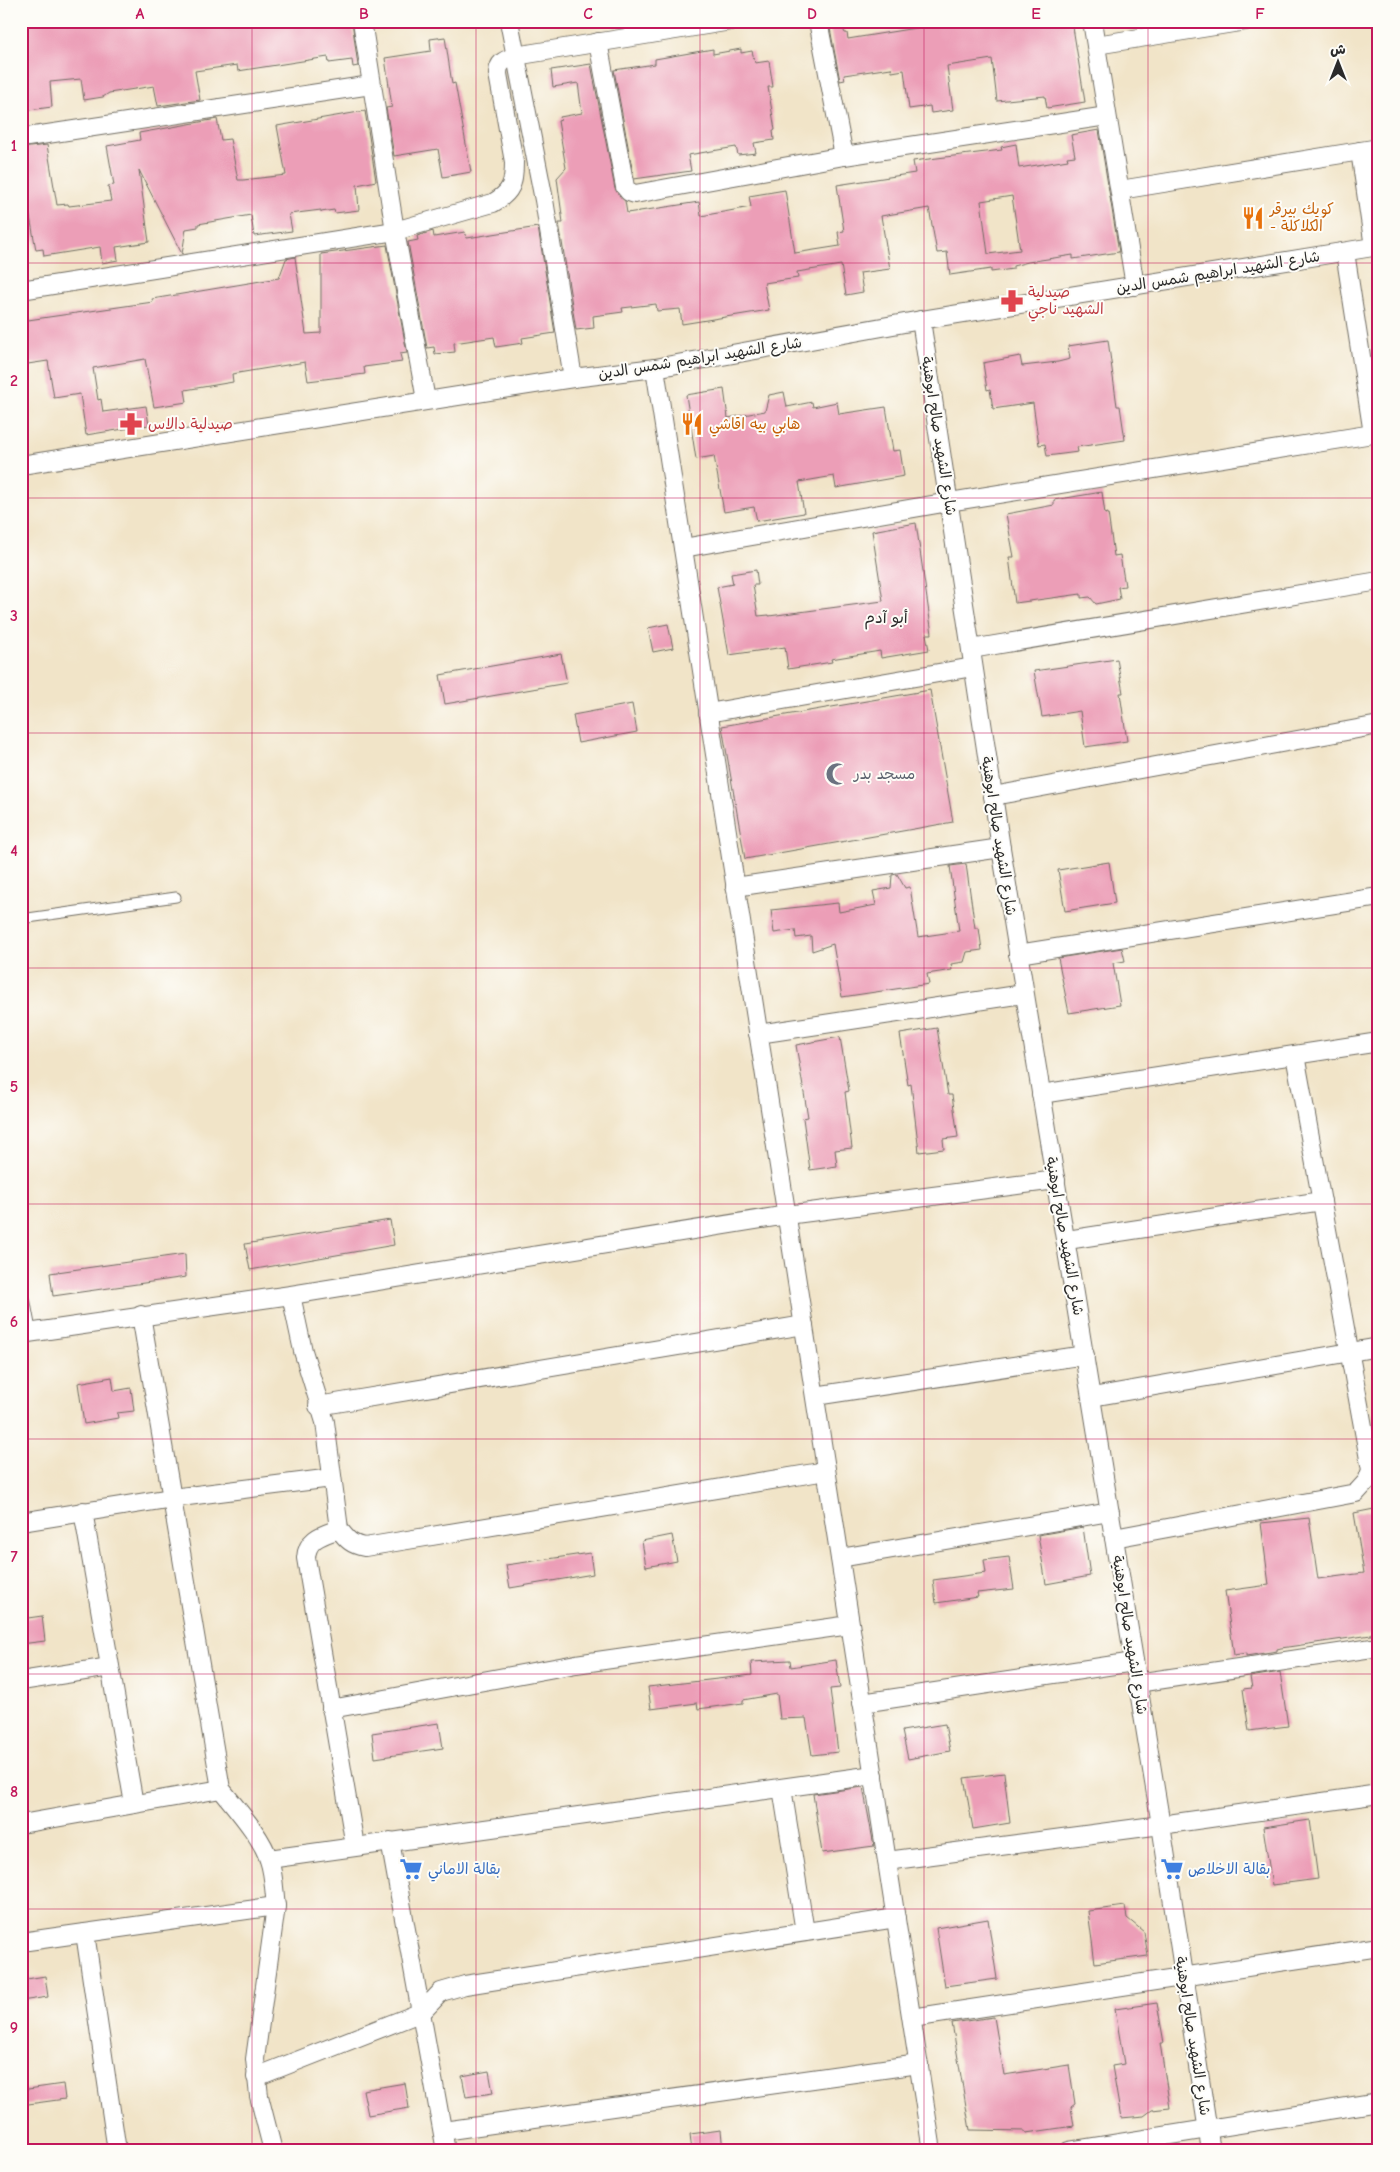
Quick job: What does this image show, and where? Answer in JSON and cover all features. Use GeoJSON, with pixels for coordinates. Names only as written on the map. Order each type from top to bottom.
{"type":"FeatureCollection","features":[{"type":"Feature","properties":{"kind":"street"},"geometry":{"type":"LineString","coordinates":[[362,21],[395,231],[426,400]]}},
{"type":"Feature","properties":{"kind":"street"},"geometry":{"type":"LineString","coordinates":[[509,21],[544,200],[573,378]]}},
{"type":"Feature","properties":{"kind":"street"},"geometry":{"type":"LineString","coordinates":[[21,290],[395,231],[493,203],[506,196],[511,187],[514,162],[498,67],[503,61],[515,56],[732,21]]}},
{"type":"Feature","properties":{"kind":"street"},"geometry":{"type":"LineString","coordinates":[[818,21],[844,156]]}},
{"type":"Feature","properties":{"kind":"street"},"geometry":{"type":"LineString","coordinates":[[1092,21],[1134,286]]}},
{"type":"Feature","properties":{"kind":"street"},"geometry":{"type":"LineString","coordinates":[[1096,45],[1246,21]]}},
{"type":"Feature","properties":{"kind":"street"},"geometry":{"type":"LineString","coordinates":[[598,42],[624,187],[629,192],[635,194],[844,156],[1107,116]]}},
{"type":"Feature","properties":{"kind":"street"},"geometry":{"type":"LineString","coordinates":[[21,138],[371,85]]}},
{"type":"Feature","properties":{"kind":"street"},"geometry":{"type":"LineString","coordinates":[[1120,190],[1379,148]]}},
{"type":"Feature","properties":{"kind":"street"},"geometry":{"type":"LineString","coordinates":[[1360,151],[1376,246]]}},
{"type":"Feature","properties":{"kind":"street","name":"شارع الشهيد ابراهيم شمس الدين"},"geometry":{"type":"LineString","coordinates":[[21,465],[426,400],[655,368],[921,320],[1376,246]]}},
{"type":"Feature","properties":{"kind":"street"},"geometry":{"type":"LineString","coordinates":[[683,548],[949,502],[1376,433],[1345,252]]}},
{"type":"Feature","properties":{"kind":"street","name":"شارع الشهيد صالح ابوهنية"},"geometry":{"type":"LineString","coordinates":[[921,320],[1024,994],[1067,1240],[1134,1662],[1162,1825],[1183,1978],[1211,2151]]}},
{"type":"Feature","properties":{"kind":"street"},"geometry":{"type":"LineString","coordinates":[[655,368],[932,2151]]}},
{"type":"Feature","properties":{"kind":"street"},"geometry":{"type":"LineString","coordinates":[[971,649],[1379,581]]}},
{"type":"Feature","properties":{"kind":"street"},"geometry":{"type":"LineString","coordinates":[[708,713],[973,667]]}},
{"type":"Feature","properties":{"kind":"street"},"geometry":{"type":"LineString","coordinates":[[993,796],[1379,726]]}},
{"type":"Feature","properties":{"kind":"street"},"geometry":{"type":"LineString","coordinates":[[735,887],[1001,848]]}},
{"type":"Feature","properties":{"kind":"street"},"geometry":{"type":"LineString","coordinates":[[1018,954],[1379,897]]}},
{"type":"Feature","properties":{"kind":"street"},"geometry":{"type":"LineString","coordinates":[[758,1034],[1024,994]]}},
{"type":"Feature","properties":{"kind":"street"},"geometry":{"type":"LineString","coordinates":[[1041,1094],[1379,1042]]}},
{"type":"Feature","properties":{"kind":"street"},"geometry":{"type":"LineString","coordinates":[[1114,1538],[1356,1493],[1375,1469],[1349,1350],[1295,1055]]}},
{"type":"Feature","properties":{"kind":"street"},"geometry":{"type":"LineString","coordinates":[[21,1301],[24,1333],[291,1295],[786,1215],[1056,1180]]}},
{"type":"Feature","properties":{"kind":"street"},"geometry":{"type":"LineString","coordinates":[[1067,1240],[1322,1201]]}},
{"type":"Feature","properties":{"kind":"street"},"geometry":{"type":"LineString","coordinates":[[291,1295],[303,1351],[324,1422],[339,1529],[347,1540],[354,1545],[365,1547],[826,1471]]}},
{"type":"Feature","properties":{"kind":"street"},"geometry":{"type":"LineString","coordinates":[[141,1316],[221,1789],[251,1828],[269,1859],[276,1906],[255,2059],[256,2076],[273,2151]]}},
{"type":"Feature","properties":{"kind":"street"},"geometry":{"type":"LineString","coordinates":[[318,1406],[804,1325]]}},
{"type":"Feature","properties":{"kind":"street"},"geometry":{"type":"LineString","coordinates":[[1092,1397],[1349,1350],[1379,1347]]}},
{"type":"Feature","properties":{"kind":"street"},"geometry":{"type":"LineString","coordinates":[[815,1396],[1085,1355]]}},
{"type":"Feature","properties":{"kind":"street"},"geometry":{"type":"LineString","coordinates":[[21,1522],[172,1498],[332,1478]]}},
{"type":"Feature","properties":{"kind":"street"},"geometry":{"type":"LineString","coordinates":[[83,1511],[134,1804]]}},
{"type":"Feature","properties":{"kind":"street"},"geometry":{"type":"LineString","coordinates":[[840,1558],[1110,1512]]}},
{"type":"Feature","properties":{"kind":"street"},"geometry":{"type":"LineString","coordinates":[[339,1529],[318,1537],[310,1543],[306,1550],[308,1577],[355,1846]]}},
{"type":"Feature","properties":{"kind":"street"},"geometry":{"type":"LineString","coordinates":[[331,1709],[576,1664],[850,1626]]}},
{"type":"Feature","properties":{"kind":"street"},"geometry":{"type":"LineString","coordinates":[[1138,1683],[1379,1647]]}},
{"type":"Feature","properties":{"kind":"street"},"geometry":{"type":"LineString","coordinates":[[862,1703],[1134,1662]]}},
{"type":"Feature","properties":{"kind":"street"},"geometry":{"type":"LineString","coordinates":[[21,1680],[110,1667]]}},
{"type":"Feature","properties":{"kind":"street"},"geometry":{"type":"LineString","coordinates":[[269,1859],[874,1775]]}},
{"type":"Feature","properties":{"kind":"street"},"geometry":{"type":"LineString","coordinates":[[782,1788],[805,1932]]}},
{"type":"Feature","properties":{"kind":"street"},"geometry":{"type":"LineString","coordinates":[[21,1824],[221,1789]]}},
{"type":"Feature","properties":{"kind":"street"},"geometry":{"type":"LineString","coordinates":[[887,1861],[1379,1794]]}},
{"type":"Feature","properties":{"kind":"street"},"geometry":{"type":"LineString","coordinates":[[390,1841],[446,2151]]}},
{"type":"Feature","properties":{"kind":"street"},"geometry":{"type":"LineString","coordinates":[[21,1942],[276,1906]]}},
{"type":"Feature","properties":{"kind":"street"},"geometry":{"type":"LineString","coordinates":[[256,2076],[422,2012],[441,1992],[465,1985],[896,1918]]}},
{"type":"Feature","properties":{"kind":"street"},"geometry":{"type":"LineString","coordinates":[[85,1933],[118,2151]]}},
{"type":"Feature","properties":{"kind":"street"},"geometry":{"type":"LineString","coordinates":[[912,2018],[1379,1947]]}},
{"type":"Feature","properties":{"kind":"street"},"geometry":{"type":"LineString","coordinates":[[443,2131],[919,2064]]}},
{"type":"Feature","properties":{"kind":"street"},"geometry":{"type":"LineString","coordinates":[[1068,2151],[1379,2102]]}},
{"type":"Feature","properties":{"kind":"lane"},"geometry":{"type":"LineString","coordinates":[[21,918],[176,897]]}},
{"type":"Feature","properties":{"kind":"building"},"geometry":{"type":"Polygon","coordinates":[[[21,21],[352,21],[358,66],[353,67],[352,60],[329,63],[328,57],[238,71],[237,65],[195,71],[200,100],[158,106],[154,86],[109,93],[103,97],[84,100],[81,79],[50,82],[52,107],[29,110],[29,105],[24,106],[24,101],[21,102],[21,21]]]}},
{"type":"Feature","properties":{"kind":"building"},"geometry":{"type":"Polygon","coordinates":[[[839,21],[845,33],[847,33],[848,39],[940,24],[940,21],[1072,21],[1085,102],[1047,108],[1045,96],[997,101],[992,59],[947,66],[953,110],[931,113],[930,106],[909,109],[904,70],[892,72],[891,68],[844,75],[845,80],[840,81],[829,23],[839,21]]]}},
{"type":"Feature","properties":{"kind":"building"},"geometry":{"type":"Polygon","coordinates":[[[445,37],[452,84],[455,83],[471,172],[443,177],[438,149],[394,156],[386,108],[392,107],[385,58],[431,51],[430,39],[445,37]]]}},
{"type":"Feature","properties":{"kind":"building"},"geometry":{"type":"Polygon","coordinates":[[[713,49],[713,54],[741,49],[741,53],[752,51],[755,63],[769,61],[773,87],[768,87],[775,130],[773,130],[774,140],[754,143],[756,153],[738,155],[736,147],[688,155],[691,171],[634,179],[614,70],[655,64],[655,59],[713,49]]]}},
{"type":"Feature","properties":{"kind":"building"},"geometry":{"type":"Polygon","coordinates":[[[591,64],[615,189],[625,201],[627,213],[699,202],[701,216],[751,207],[749,196],[785,190],[795,253],[840,246],[838,232],[844,231],[837,185],[915,173],[913,161],[1002,150],[1001,147],[1016,144],[1019,168],[1068,160],[1067,157],[1075,156],[1071,135],[1099,130],[1119,252],[1073,259],[1073,255],[1028,262],[1013,266],[1013,269],[991,272],[991,269],[950,275],[947,252],[937,253],[929,208],[881,216],[890,269],[860,273],[863,292],[846,295],[841,265],[797,272],[798,278],[764,283],[769,310],[682,324],[680,309],[657,311],[656,304],[622,308],[623,312],[593,316],[594,328],[576,330],[559,223],[563,223],[557,178],[566,168],[558,121],[561,120],[560,117],[582,113],[578,83],[553,87],[551,70],[591,64]],[[1012,196],[981,201],[988,254],[1020,250],[1012,196]]]}},
{"type":"Feature","properties":{"kind":"building"},"geometry":{"type":"Polygon","coordinates":[[[365,111],[376,181],[357,185],[359,210],[335,213],[334,210],[321,212],[321,210],[289,214],[292,231],[254,236],[251,215],[198,224],[198,227],[186,229],[182,254],[139,170],[149,242],[116,247],[118,260],[102,263],[100,247],[44,256],[43,249],[36,250],[28,205],[21,206],[21,148],[47,145],[57,205],[68,204],[69,206],[111,201],[108,186],[114,185],[107,146],[140,140],[139,133],[217,119],[221,140],[230,139],[238,180],[243,180],[286,175],[277,126],[365,111]]]}},
{"type":"Feature","properties":{"kind":"building"},"geometry":{"type":"Polygon","coordinates":[[[538,227],[555,333],[522,338],[523,343],[496,347],[494,337],[454,343],[455,352],[435,354],[434,347],[427,348],[408,242],[418,240],[417,236],[433,231],[434,237],[465,232],[467,238],[538,227]]]}},
{"type":"Feature","properties":{"kind":"building"},"geometry":{"type":"Polygon","coordinates":[[[387,245],[407,353],[400,354],[402,362],[364,367],[365,374],[308,381],[305,362],[232,374],[233,382],[185,390],[187,402],[154,407],[145,359],[93,368],[98,400],[101,399],[103,412],[146,406],[149,425],[86,435],[80,394],[54,398],[48,361],[21,365],[21,321],[153,302],[152,299],[279,278],[286,259],[295,257],[306,334],[321,333],[321,254],[387,245]]]}},
{"type":"Feature","properties":{"kind":"building"},"geometry":{"type":"Polygon","coordinates":[[[1108,340],[1117,406],[1120,406],[1125,440],[1077,447],[1078,452],[1047,456],[1045,444],[1039,445],[1033,403],[993,409],[990,389],[987,390],[983,363],[1020,356],[1022,366],[1058,362],[1070,359],[1068,346],[1108,340]]]}},
{"type":"Feature","properties":{"kind":"building"},"geometry":{"type":"Polygon","coordinates":[[[724,389],[728,418],[765,411],[769,395],[784,392],[787,407],[812,402],[813,407],[837,402],[839,414],[886,407],[893,451],[900,450],[904,476],[836,488],[834,476],[799,482],[804,513],[757,521],[754,507],[724,512],[714,456],[696,459],[686,395],[724,389]]]}},
{"type":"Feature","properties":{"kind":"building"},"geometry":{"type":"Polygon","coordinates":[[[1102,492],[1105,514],[1108,513],[1114,556],[1120,555],[1125,586],[1118,587],[1120,599],[1096,604],[1090,597],[1081,598],[1081,594],[1015,603],[1009,557],[1014,557],[1006,514],[1054,505],[1054,500],[1102,492]]]}},
{"type":"Feature","properties":{"kind":"building"},"geometry":{"type":"Polygon","coordinates":[[[916,523],[932,634],[926,634],[929,650],[881,658],[880,651],[831,659],[832,662],[788,669],[785,647],[729,655],[717,587],[733,584],[731,574],[756,570],[758,585],[753,585],[758,616],[883,601],[872,531],[916,523]]]}},
{"type":"Feature","properties":{"kind":"building"},"geometry":{"type":"Polygon","coordinates":[[[668,624],[673,648],[653,652],[648,628],[668,624]]]}},
{"type":"Feature","properties":{"kind":"building"},"geometry":{"type":"Polygon","coordinates":[[[561,654],[567,683],[445,704],[440,675],[561,654]]]}},
{"type":"Feature","properties":{"kind":"building"},"geometry":{"type":"Polygon","coordinates":[[[1117,659],[1123,693],[1120,693],[1127,741],[1085,747],[1080,711],[1042,717],[1034,671],[1117,659]]]}},
{"type":"Feature","properties":{"kind":"building","name":"مسجد بدر"},"geometry":{"type":"Polygon","coordinates":[[[930,690],[953,822],[745,859],[722,726],[930,690]]]}},
{"type":"Feature","properties":{"kind":"building"},"geometry":{"type":"Polygon","coordinates":[[[632,704],[637,732],[578,743],[573,715],[632,704]]]}},
{"type":"Feature","properties":{"kind":"building"},"geometry":{"type":"Polygon","coordinates":[[[1109,862],[1115,903],[1065,911],[1058,870],[1109,862]]]}},
{"type":"Feature","properties":{"kind":"building"},"geometry":{"type":"Polygon","coordinates":[[[966,864],[975,928],[979,928],[982,950],[967,952],[964,962],[951,964],[952,970],[927,974],[929,984],[842,997],[833,944],[812,951],[811,936],[796,938],[795,930],[774,933],[771,910],[838,903],[839,912],[876,905],[873,891],[891,888],[892,875],[897,874],[905,888],[910,887],[918,937],[959,931],[950,866],[966,864]]]}},
{"type":"Feature","properties":{"kind":"building"},"geometry":{"type":"Polygon","coordinates":[[[1122,948],[1125,961],[1113,963],[1120,1005],[1069,1013],[1058,958],[1122,948]]]}},
{"type":"Feature","properties":{"kind":"building"},"geometry":{"type":"Polygon","coordinates":[[[937,1028],[948,1095],[952,1095],[958,1137],[943,1139],[944,1149],[919,1152],[911,1084],[908,1085],[900,1034],[937,1028]]]}},
{"type":"Feature","properties":{"kind":"building"},"geometry":{"type":"Polygon","coordinates":[[[840,1037],[849,1091],[845,1092],[852,1148],[835,1150],[837,1166],[810,1170],[803,1118],[808,1117],[796,1045],[840,1037]]]}},
{"type":"Feature","properties":{"kind":"building"},"geometry":{"type":"Polygon","coordinates":[[[390,1220],[394,1245],[250,1270],[245,1244],[390,1220]]]}},
{"type":"Feature","properties":{"kind":"building"},"geometry":{"type":"Polygon","coordinates":[[[185,1254],[186,1277],[53,1296],[50,1273],[185,1254]]]}},
{"type":"Feature","properties":{"kind":"building"},"geometry":{"type":"Polygon","coordinates":[[[112,1377],[114,1391],[131,1388],[134,1411],[117,1413],[118,1418],[84,1424],[78,1383],[112,1377]]]}},
{"type":"Feature","properties":{"kind":"building"},"geometry":{"type":"Polygon","coordinates":[[[1379,1508],[1379,1632],[1371,1633],[1371,1635],[1281,1648],[1277,1649],[1277,1651],[1246,1656],[1246,1653],[1234,1655],[1225,1591],[1269,1585],[1261,1523],[1309,1518],[1318,1579],[1364,1573],[1354,1513],[1379,1508]]]}},
{"type":"Feature","properties":{"kind":"building"},"geometry":{"type":"Polygon","coordinates":[[[1083,1527],[1090,1576],[1046,1584],[1038,1535],[1083,1527]]]}},
{"type":"Feature","properties":{"kind":"building"},"geometry":{"type":"Polygon","coordinates":[[[672,1535],[677,1561],[646,1567],[642,1541],[672,1535]]]}},
{"type":"Feature","properties":{"kind":"building"},"geometry":{"type":"Polygon","coordinates":[[[590,1553],[593,1574],[510,1588],[506,1565],[590,1553]]]}},
{"type":"Feature","properties":{"kind":"building"},"geometry":{"type":"Polygon","coordinates":[[[1009,1557],[1014,1589],[977,1593],[978,1597],[936,1603],[933,1580],[986,1573],[984,1560],[1009,1557]]]}},
{"type":"Feature","properties":{"kind":"building"},"geometry":{"type":"Polygon","coordinates":[[[42,1616],[45,1641],[21,1644],[21,1619],[42,1616]]]}},
{"type":"Feature","properties":{"kind":"building"},"geometry":{"type":"Polygon","coordinates":[[[790,1660],[791,1667],[836,1660],[840,1688],[830,1689],[838,1752],[812,1755],[806,1718],[780,1719],[777,1694],[743,1700],[743,1703],[698,1709],[697,1703],[651,1709],[648,1687],[752,1675],[751,1662],[790,1660]]]}},
{"type":"Feature","properties":{"kind":"building"},"geometry":{"type":"Polygon","coordinates":[[[1280,1672],[1288,1726],[1249,1731],[1243,1689],[1252,1688],[1250,1677],[1280,1672]]]}},
{"type":"Feature","properties":{"kind":"building"},"geometry":{"type":"Polygon","coordinates":[[[439,1723],[443,1748],[375,1758],[372,1733],[439,1723]]]}},
{"type":"Feature","properties":{"kind":"building"},"geometry":{"type":"Polygon","coordinates":[[[945,1724],[950,1751],[908,1759],[902,1731],[945,1724]]]}},
{"type":"Feature","properties":{"kind":"building"},"geometry":{"type":"Polygon","coordinates":[[[1004,1773],[1010,1823],[973,1829],[964,1778],[1004,1773]]]}},
{"type":"Feature","properties":{"kind":"building"},"geometry":{"type":"Polygon","coordinates":[[[863,1787],[874,1846],[822,1853],[813,1794],[863,1787]]]}},
{"type":"Feature","properties":{"kind":"building"},"geometry":{"type":"Polygon","coordinates":[[[1310,1820],[1318,1879],[1272,1885],[1263,1827],[1310,1820]]]}},
{"type":"Feature","properties":{"kind":"building"},"geometry":{"type":"Polygon","coordinates":[[[1125,1906],[1127,1918],[1144,1932],[1148,1956],[1095,1963],[1088,1911],[1125,1906]]]}},
{"type":"Feature","properties":{"kind":"building"},"geometry":{"type":"Polygon","coordinates":[[[988,1919],[997,1979],[945,1986],[936,1928],[988,1919]]]}},
{"type":"Feature","properties":{"kind":"building"},"geometry":{"type":"Polygon","coordinates":[[[45,1976],[48,1997],[21,2001],[21,1980],[45,1976]]]}},
{"type":"Feature","properties":{"kind":"building"},"geometry":{"type":"Polygon","coordinates":[[[1157,2003],[1164,2043],[1160,2043],[1170,2108],[1152,2110],[1144,2116],[1121,2118],[1112,2066],[1124,2064],[1115,2009],[1157,2003]]]}},
{"type":"Feature","properties":{"kind":"building"},"geometry":{"type":"Polygon","coordinates":[[[994,2017],[1004,2075],[1069,2065],[1075,2104],[1071,2107],[1074,2126],[1026,2133],[1025,2131],[970,2130],[952,2023],[994,2017]]]}},
{"type":"Feature","properties":{"kind":"building"},"geometry":{"type":"Polygon","coordinates":[[[489,2071],[493,2093],[466,2097],[462,2076],[489,2071]]]}},
{"type":"Feature","properties":{"kind":"building"},"geometry":{"type":"Polygon","coordinates":[[[405,2083],[409,2108],[368,2115],[363,2090],[405,2083]]]}},
{"type":"Feature","properties":{"kind":"building"},"geometry":{"type":"Polygon","coordinates":[[[63,2084],[65,2099],[21,2105],[21,2090],[63,2084]]]}},
{"type":"Feature","properties":{"kind":"building"},"geometry":{"type":"Polygon","coordinates":[[[721,2130],[723,2151],[692,2151],[690,2134],[721,2130]]]}},
{"type":"Feature","properties":{"kind":"place","name":"كويك بيرقر - الكلاكلة"},"geometry":{"type":"Point","coordinates":[1253,218]}},
{"type":"Feature","properties":{"kind":"place","name":"صيدلية الشهيد ناجي"},"geometry":{"type":"Point","coordinates":[1012,301]}},
{"type":"Feature","properties":{"kind":"place","name":"صيدلية دالاس"},"geometry":{"type":"Point","coordinates":[131,424]}},
{"type":"Feature","properties":{"kind":"place","name":"هابي بيه اقاشي"},"geometry":{"type":"Point","coordinates":[692,424]}},
{"type":"Feature","properties":{"kind":"place","name":"مسجد بدر"},"geometry":{"type":"Point","coordinates":[837,774]}},
{"type":"Feature","properties":{"kind":"place","name":"بقالة الاماني"},"geometry":{"type":"Point","coordinates":[411,1869]}},
{"type":"Feature","properties":{"kind":"place","name":"بقالة الاخلاص"},"geometry":{"type":"Point","coordinates":[1172,1869]}},
{"type":"Feature","properties":{"kind":"district","name":"أبو آدم"},"geometry":{"type":"Point","coordinates":[886,618]}}]}
